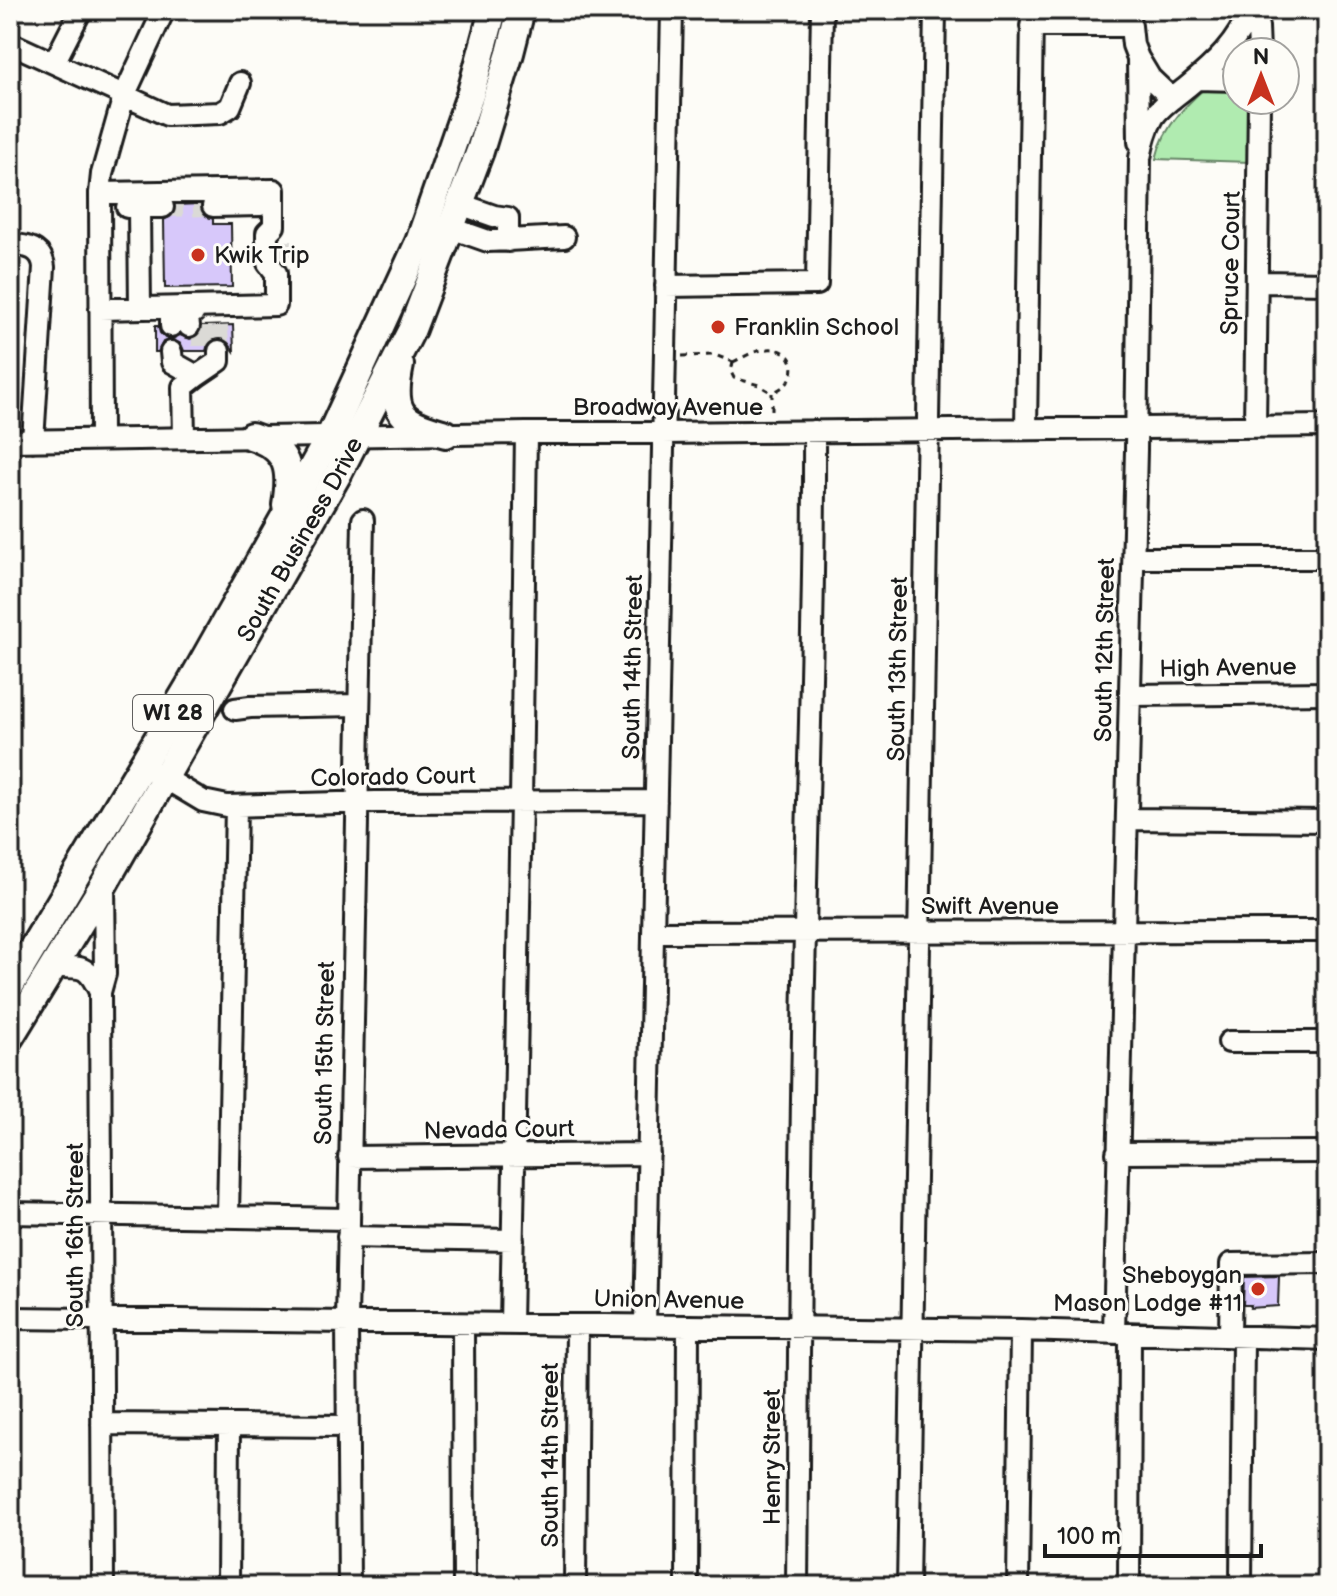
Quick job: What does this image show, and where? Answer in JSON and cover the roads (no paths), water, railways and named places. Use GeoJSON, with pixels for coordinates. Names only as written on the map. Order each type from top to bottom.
{"type":"FeatureCollection","features":[{"type":"Feature","properties":{"kind":"main road","name":"South Business Drive"},"geometry":{"type":"LineString","coordinates":[[10,986],[188,688],[330,436],[419,242],[471,92],[493,10]]}},
{"type":"Feature","properties":{"kind":"main road","name":"South Business Drive"},"geometry":{"type":"LineString","coordinates":[[10,1037],[165,778],[359,435],[412,329],[480,151],[521,10]]}},
{"type":"Feature","properties":{"kind":"main road"},"geometry":{"type":"LineString","coordinates":[[404,345],[397,379],[397,405],[410,422],[446,434]]}},
{"type":"Feature","properties":{"kind":"main road"},"geometry":{"type":"LineString","coordinates":[[251,436],[275,447],[286,462],[290,485],[284,518]]}},
{"type":"Feature","properties":{"kind":"street"},"geometry":{"type":"LineString","coordinates":[[54,63],[81,10]]}},
{"type":"Feature","properties":{"kind":"street"},"geometry":{"type":"LineString","coordinates":[[101,439],[102,174],[124,96],[164,10]]}},
{"type":"Feature","properties":{"kind":"street","name":"South 14th Street"},"geometry":{"type":"LineString","coordinates":[[645,1326],[672,10]]}},
{"type":"Feature","properties":{"kind":"street"},"geometry":{"type":"LineString","coordinates":[[666,286],[817,284],[822,10]]}},
{"type":"Feature","properties":{"kind":"street","name":"South 13th Street"},"geometry":{"type":"LineString","coordinates":[[908,1586],[935,10]]}},
{"type":"Feature","properties":{"kind":"street"},"geometry":{"type":"LineString","coordinates":[[1252,10],[1258,36]]}},
{"type":"Feature","properties":{"kind":"street","name":"South 12th Street"},"geometry":{"type":"LineString","coordinates":[[1129,1586],[1117,1153],[1128,819],[1140,158],[1149,125],[1156,113],[1223,54],[1238,36],[1252,10]]}},
{"type":"Feature","properties":{"kind":"street"},"geometry":{"type":"LineString","coordinates":[[1026,429],[1031,22],[1129,18],[1138,58],[1150,78],[1172,99]]}},
{"type":"Feature","properties":{"kind":"street"},"geometry":{"type":"LineString","coordinates":[[10,43],[167,115],[220,113],[230,107],[240,83]]}},
{"type":"Feature","properties":{"kind":"street"},"geometry":{"type":"LineString","coordinates":[[1138,58],[1140,158]]}},
{"type":"Feature","properties":{"kind":"street"},"geometry":{"type":"LineString","coordinates":[[1197,79],[1221,80]]}},
{"type":"Feature","properties":{"kind":"street","name":"Spruce Court"},"geometry":{"type":"LineString","coordinates":[[1255,427],[1259,116]]}},
{"type":"Feature","properties":{"kind":"street"},"geometry":{"type":"LineString","coordinates":[[213,206],[261,205],[265,190]]}},
{"type":"Feature","properties":{"kind":"street"},"geometry":{"type":"LineString","coordinates":[[100,309],[140,308],[195,320],[276,305],[274,190],[104,193]]}},
{"type":"Feature","properties":{"kind":"street"},"geometry":{"type":"LineString","coordinates":[[104,193],[121,206],[163,207]]}},
{"type":"Feature","properties":{"kind":"street"},"geometry":{"type":"LineString","coordinates":[[139,208],[140,308]]}},
{"type":"Feature","properties":{"kind":"street"},"geometry":{"type":"LineString","coordinates":[[455,216],[482,240],[564,237]]}},
{"type":"Feature","properties":{"kind":"street"},"geometry":{"type":"LineString","coordinates":[[10,245],[36,250],[43,258],[33,441]]}},
{"type":"Feature","properties":{"kind":"street"},"geometry":{"type":"LineString","coordinates":[[1257,282],[1327,283]]}},
{"type":"Feature","properties":{"kind":"street"},"geometry":{"type":"LineString","coordinates":[[184,437],[183,387],[197,376],[202,363],[195,351],[172,362],[197,376]]}},
{"type":"Feature","properties":{"kind":"street","name":"Broadway Avenue"},"geometry":{"type":"LineString","coordinates":[[10,441],[1327,426]]}},
{"type":"Feature","properties":{"kind":"street","name":"Henry Street"},"geometry":{"type":"LineString","coordinates":[[797,1586],[814,431]]}},
{"type":"Feature","properties":{"kind":"street"},"geometry":{"type":"LineString","coordinates":[[511,1324],[526,433]]}},
{"type":"Feature","properties":{"kind":"street","name":"South 15th Street"},"geometry":{"type":"LineString","coordinates":[[349,1586],[348,1228],[363,520]]}},
{"type":"Feature","properties":{"kind":"street"},"geometry":{"type":"LineString","coordinates":[[1134,558],[1327,558]]}},
{"type":"Feature","properties":{"kind":"street","name":"High Avenue"},"geometry":{"type":"LineString","coordinates":[[1130,695],[1327,693]]}},
{"type":"Feature","properties":{"kind":"street"},"geometry":{"type":"LineString","coordinates":[[235,709],[358,705]]}},
{"type":"Feature","properties":{"kind":"street","name":"Colorado Court"},"geometry":{"type":"LineString","coordinates":[[142,765],[207,803],[236,806],[656,801]]}},
{"type":"Feature","properties":{"kind":"street"},"geometry":{"type":"LineString","coordinates":[[228,1216],[236,806]]}},
{"type":"Feature","properties":{"kind":"street"},"geometry":{"type":"LineString","coordinates":[[1128,819],[1327,821]]}},
{"type":"Feature","properties":{"kind":"street","name":"South 16th Street"},"geometry":{"type":"LineString","coordinates":[[103,1586],[100,992],[105,970],[104,884]]}},
{"type":"Feature","properties":{"kind":"street","name":"Swift Avenue"},"geometry":{"type":"LineString","coordinates":[[653,932],[1327,931]]}},
{"type":"Feature","properties":{"kind":"street"},"geometry":{"type":"LineString","coordinates":[[54,967],[80,967],[91,974],[100,992]]}},
{"type":"Feature","properties":{"kind":"street"},"geometry":{"type":"LineString","coordinates":[[1229,1042],[1327,1042]]}},
{"type":"Feature","properties":{"kind":"street"},"geometry":{"type":"LineString","coordinates":[[1117,1153],[1327,1152]]}},
{"type":"Feature","properties":{"kind":"street","name":"Nevada Court"},"geometry":{"type":"LineString","coordinates":[[349,1157],[649,1154]]}},
{"type":"Feature","properties":{"kind":"street"},"geometry":{"type":"LineString","coordinates":[[10,1213],[228,1216],[513,1240]]}},
{"type":"Feature","properties":{"kind":"street"},"geometry":{"type":"LineString","coordinates":[[1241,1586],[1236,1337],[1231,1264],[1327,1263]]}},
{"type":"Feature","properties":{"kind":"street","name":"Union Avenue"},"geometry":{"type":"LineString","coordinates":[[10,1318],[1021,1330],[1327,1339]]}},
{"type":"Feature","properties":{"kind":"street"},"geometry":{"type":"LineString","coordinates":[[463,1324],[464,1586]]}},
{"type":"Feature","properties":{"kind":"street","name":"South 14th Street"},"geometry":{"type":"LineString","coordinates":[[575,1586],[577,1325]]}},
{"type":"Feature","properties":{"kind":"street"},"geometry":{"type":"LineString","coordinates":[[687,1586],[688,1326]]}},
{"type":"Feature","properties":{"kind":"street"},"geometry":{"type":"LineString","coordinates":[[1018,1586],[1021,1330]]}},
{"type":"Feature","properties":{"kind":"street"},"geometry":{"type":"LineString","coordinates":[[102,1424],[347,1426]]}},
{"type":"Feature","properties":{"kind":"street"},"geometry":{"type":"LineString","coordinates":[[228,1586],[229,1425]]}},
{"type":"Feature","properties":{"kind":"tunnel"},"geometry":{"type":"LineString","coordinates":[[163,207],[213,206]]}},
{"type":"Feature","properties":{"kind":"tunnel"},"geometry":{"type":"LineString","coordinates":[[282,241],[282,256]]}},
{"type":"Feature","properties":{"kind":"tunnel"},"geometry":{"type":"LineString","coordinates":[[202,326],[202,351]]}},
{"type":"Feature","properties":{"kind":"tunnel"},"geometry":{"type":"LineString","coordinates":[[218,326],[219,351]]}},
{"type":"Feature","properties":{"kind":"place","name":"Kwik Trip"},"geometry":{"type":"Point","coordinates":[198,255]}},
{"type":"Feature","properties":{"kind":"place","name":"Franklin School"},"geometry":{"type":"Point","coordinates":[718,327]}},
{"type":"Feature","properties":{"kind":"place","name":"Sheboygan Mason Lodge #11"},"geometry":{"type":"Point","coordinates":[1258,1289]}}]}
